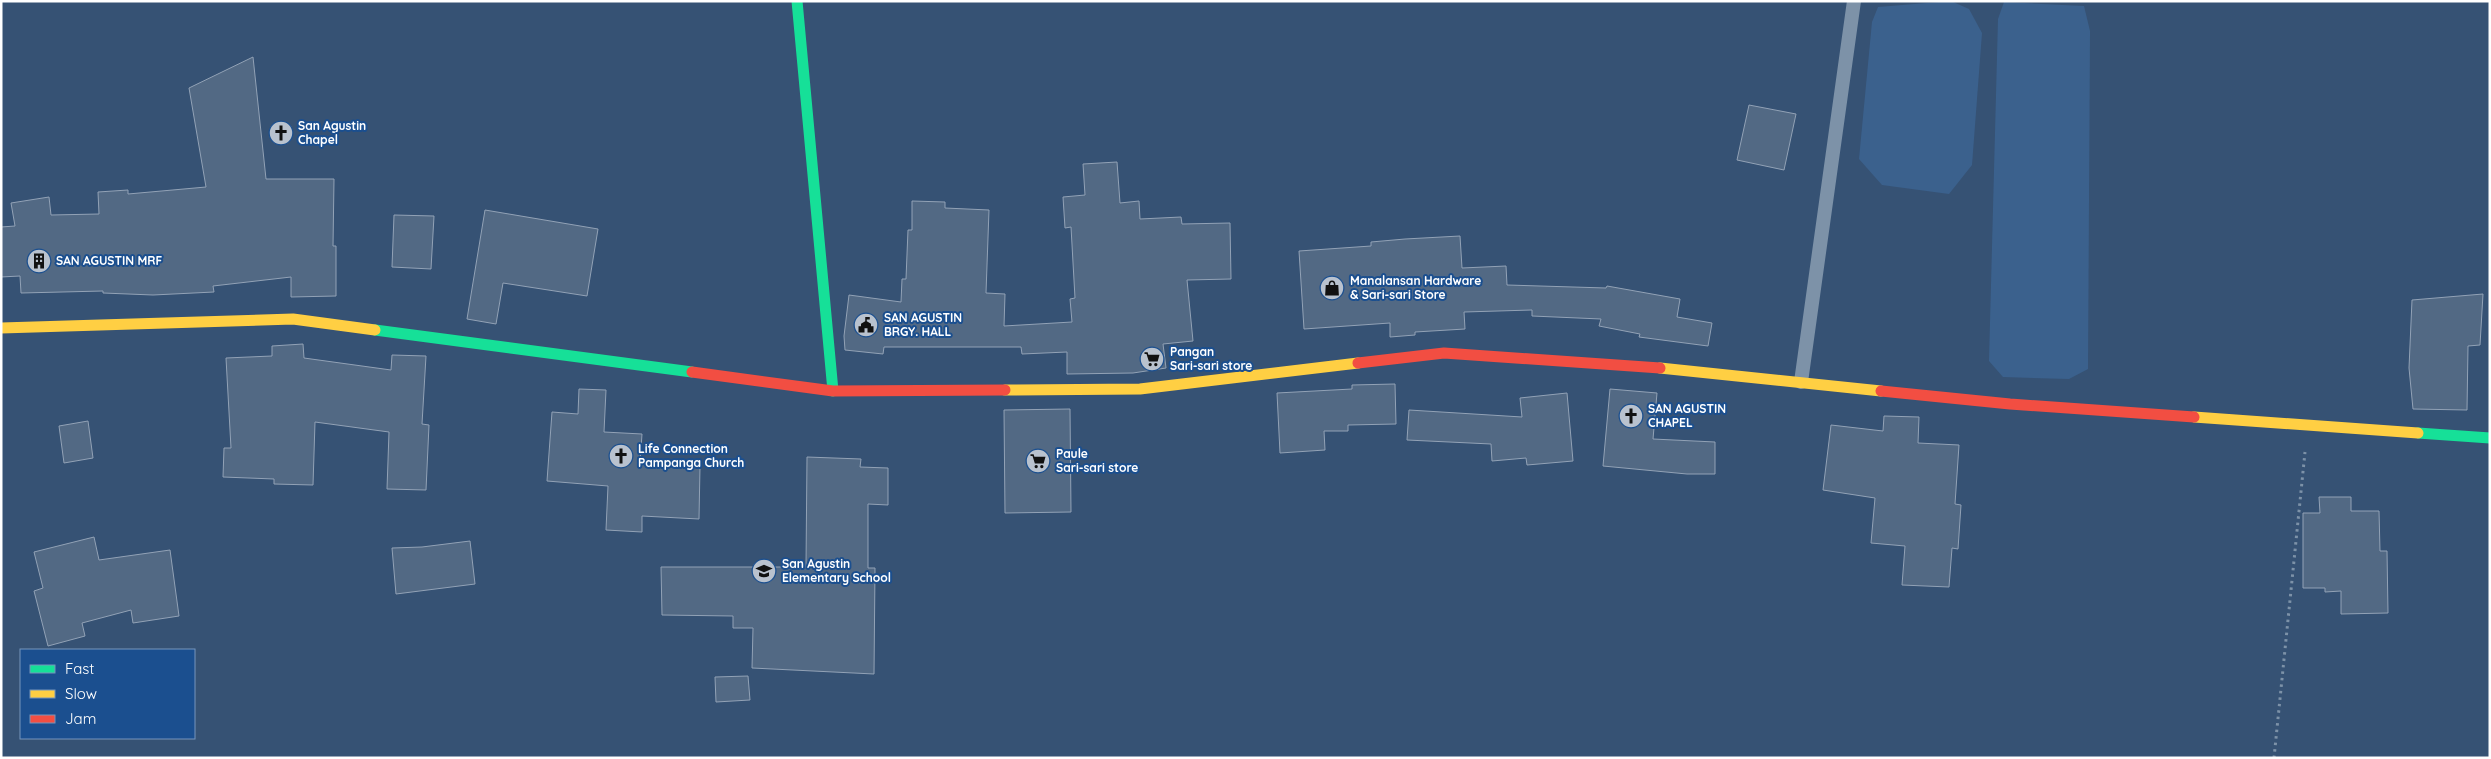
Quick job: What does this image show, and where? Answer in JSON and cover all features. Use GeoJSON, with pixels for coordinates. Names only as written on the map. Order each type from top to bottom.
{"type":"FeatureCollection","features":[{"type":"Feature","properties":{"kind":"street"},"geometry":{"type":"LineString","coordinates":[[797,1],[833,391]]}},
{"type":"Feature","properties":{"kind":"street"},"geometry":{"type":"LineString","coordinates":[[1,328],[293,319],[833,391],[1140,389],[1444,353],[1625,364],[2010,404],[2490,438]]}},
{"type":"Feature","properties":{"kind":"lane"},"geometry":{"type":"LineString","coordinates":[[1801,382],[1854,1]]}},
{"type":"Feature","properties":{"kind":"path"},"geometry":{"type":"LineString","coordinates":[[2274,758],[2308,425]]}},
{"type":"Feature","properties":{"kind":"water"},"geometry":{"type":"Polygon","coordinates":[[[1951,1],[1969,9],[1982,33],[1972,165],[1949,194],[1882,185],[1859,159],[1872,22],[1878,7],[1951,1]]]}},
{"type":"Feature","properties":{"kind":"water"},"geometry":{"type":"Polygon","coordinates":[[[2004,2],[2084,6],[2090,31],[2088,369],[2069,379],[2003,377],[1989,361],[1998,19],[2004,2]]]}},
{"type":"Feature","properties":{"kind":"building"},"geometry":{"type":"Polygon","coordinates":[[[253,57],[266,179],[334,179],[333,246],[336,246],[336,296],[291,297],[291,277],[213,286],[214,292],[153,295],[103,293],[103,291],[21,293],[20,276],[1,277],[1,227],[15,226],[11,203],[49,197],[51,215],[99,214],[98,192],[128,190],[128,194],[206,187],[189,88],[253,57]]]}},
{"type":"Feature","properties":{"kind":"building"},"geometry":{"type":"Polygon","coordinates":[[[1749,105],[1796,114],[1784,170],[1737,160],[1749,105]]]}},
{"type":"Feature","properties":{"kind":"building"},"geometry":{"type":"Polygon","coordinates":[[[1117,162],[1120,203],[1139,201],[1140,219],[1181,217],[1182,224],[1230,223],[1231,279],[1187,280],[1193,341],[1163,344],[1166,368],[1133,373],[1067,374],[1067,352],[1022,354],[1021,347],[884,347],[883,354],[845,350],[844,336],[849,295],[901,302],[902,279],[906,279],[908,230],[912,230],[912,201],[945,202],[945,208],[989,210],[986,293],[1005,294],[1004,326],[1072,322],[1070,299],[1075,298],[1071,227],[1065,228],[1063,197],[1085,195],[1083,164],[1117,162]]]}},
{"type":"Feature","properties":{"kind":"building"},"geometry":{"type":"Polygon","coordinates":[[[485,210],[598,229],[587,296],[503,283],[496,324],[467,319],[485,210]]]}},
{"type":"Feature","properties":{"kind":"building"},"geometry":{"type":"Polygon","coordinates":[[[394,215],[434,216],[431,269],[392,267],[394,215]]]}},
{"type":"Feature","properties":{"kind":"building"},"geometry":{"type":"Polygon","coordinates":[[[1460,236],[1462,268],[1506,266],[1507,285],[1606,288],[1607,286],[1680,299],[1677,317],[1712,323],[1708,346],[1639,337],[1640,334],[1599,326],[1601,319],[1532,316],[1532,310],[1464,312],[1465,329],[1415,332],[1415,335],[1390,337],[1390,323],[1304,329],[1299,251],[1371,246],[1371,242],[1460,236]]]}},
{"type":"Feature","properties":{"kind":"building"},"geometry":{"type":"Polygon","coordinates":[[[2483,294],[2480,345],[2468,346],[2467,410],[2413,409],[2409,368],[2412,300],[2483,294]]]}},
{"type":"Feature","properties":{"kind":"building"},"geometry":{"type":"Polygon","coordinates":[[[303,344],[304,358],[391,370],[392,355],[426,356],[422,424],[429,425],[426,490],[387,489],[389,432],[315,422],[313,485],[274,484],[274,479],[223,477],[224,448],[231,448],[226,358],[272,356],[272,346],[303,344]]]}},
{"type":"Feature","properties":{"kind":"building"},"geometry":{"type":"Polygon","coordinates":[[[1395,384],[1396,424],[1348,425],[1348,431],[1324,431],[1325,450],[1280,453],[1277,393],[1352,389],[1352,385],[1395,384]]]}},
{"type":"Feature","properties":{"kind":"building"},"geometry":{"type":"Polygon","coordinates":[[[579,389],[606,390],[604,432],[642,434],[640,463],[700,466],[699,519],[642,516],[642,532],[606,530],[608,486],[547,481],[552,412],[578,414],[579,389]]]}},
{"type":"Feature","properties":{"kind":"building","name":"SAN AGUSTIN CHAPEL"},"geometry":{"type":"Polygon","coordinates":[[[1610,389],[1657,393],[1653,439],[1715,442],[1715,474],[1687,474],[1603,466],[1610,389]]]}},
{"type":"Feature","properties":{"kind":"building"},"geometry":{"type":"Polygon","coordinates":[[[1567,393],[1573,461],[1527,465],[1526,458],[1492,461],[1491,444],[1407,440],[1409,410],[1522,417],[1520,398],[1567,393]]]}},
{"type":"Feature","properties":{"kind":"building","name":"Paule Sari-sari store"},"geometry":{"type":"Polygon","coordinates":[[[1070,409],[1071,512],[1005,513],[1004,410],[1070,409]]]}},
{"type":"Feature","properties":{"kind":"building"},"geometry":{"type":"Polygon","coordinates":[[[1884,416],[1919,417],[1918,443],[1959,445],[1955,504],[1961,505],[1958,549],[1952,548],[1949,587],[1902,585],[1905,546],[1871,543],[1875,498],[1823,490],[1831,425],[1883,431],[1884,416]]]}},
{"type":"Feature","properties":{"kind":"building"},"geometry":{"type":"Polygon","coordinates":[[[88,421],[93,458],[64,463],[59,426],[88,421]]]}},
{"type":"Feature","properties":{"kind":"building"},"geometry":{"type":"Polygon","coordinates":[[[807,457],[861,459],[860,467],[888,468],[888,505],[868,504],[868,568],[875,568],[874,674],[752,668],[753,628],[733,628],[733,616],[662,615],[661,567],[806,567],[807,457]]]}},
{"type":"Feature","properties":{"kind":"building"},"geometry":{"type":"Polygon","coordinates":[[[2319,497],[2351,497],[2351,511],[2379,511],[2380,551],[2387,551],[2388,613],[2341,614],[2341,591],[2325,592],[2325,588],[2303,588],[2303,513],[2320,513],[2319,497]]]}},
{"type":"Feature","properties":{"kind":"building"},"geometry":{"type":"Polygon","coordinates":[[[94,537],[99,560],[170,550],[179,616],[133,623],[131,610],[82,623],[85,636],[48,646],[34,591],[43,588],[34,552],[94,537]]]}},
{"type":"Feature","properties":{"kind":"building"},"geometry":{"type":"Polygon","coordinates":[[[470,541],[475,584],[396,594],[392,548],[422,547],[470,541]]]}},
{"type":"Feature","properties":{"kind":"building"},"geometry":{"type":"Polygon","coordinates":[[[748,676],[750,700],[716,702],[715,677],[748,676]]]}},
{"type":"Feature","properties":{"kind":"traffic: fast"},"geometry":{"type":"LineString","coordinates":[[797,1],[833,391]]}},
{"type":"Feature","properties":{"kind":"traffic: fast"},"geometry":{"type":"LineString","coordinates":[[375,330],[692,372]]}},
{"type":"Feature","properties":{"kind":"traffic: fast"},"geometry":{"type":"LineString","coordinates":[[2418,433],[2490,438]]}},
{"type":"Feature","properties":{"kind":"traffic: slow"},"geometry":{"type":"LineString","coordinates":[[1,328],[293,319],[375,330]]}},
{"type":"Feature","properties":{"kind":"traffic: slow"},"geometry":{"type":"LineString","coordinates":[[1005,390],[1140,389],[1358,363]]}},
{"type":"Feature","properties":{"kind":"traffic: slow"},"geometry":{"type":"LineString","coordinates":[[1660,368],[1881,391]]}},
{"type":"Feature","properties":{"kind":"traffic: slow"},"geometry":{"type":"LineString","coordinates":[[2194,417],[2418,433]]}},
{"type":"Feature","properties":{"kind":"traffic: jam"},"geometry":{"type":"LineString","coordinates":[[1358,363],[1444,353],[1660,368]]}},
{"type":"Feature","properties":{"kind":"traffic: jam"},"geometry":{"type":"LineString","coordinates":[[692,372],[833,391],[1005,390]]}},
{"type":"Feature","properties":{"kind":"traffic: jam"},"geometry":{"type":"LineString","coordinates":[[1881,391],[2010,404],[2194,417]]}},
{"type":"Feature","properties":{"kind":"place","name":"San Agustin Chapel"},"geometry":{"type":"Point","coordinates":[281,133]}},
{"type":"Feature","properties":{"kind":"place","name":"SAN AGUSTIN MRF"},"geometry":{"type":"Point","coordinates":[39,261]}},
{"type":"Feature","properties":{"kind":"place","name":"Manalansan Hardware & Sari-sari Store"},"geometry":{"type":"Point","coordinates":[1332,288]}},
{"type":"Feature","properties":{"kind":"place","name":"SAN AGUSTIN BRGY. HALL"},"geometry":{"type":"Point","coordinates":[866,325]}},
{"type":"Feature","properties":{"kind":"place","name":"Pangan Sari-sari store"},"geometry":{"type":"Point","coordinates":[1152,359]}},
{"type":"Feature","properties":{"kind":"place","name":"SAN AGUSTIN CHAPEL"},"geometry":{"type":"Point","coordinates":[1631,416]}},
{"type":"Feature","properties":{"kind":"place","name":"Life Connection Pampanga Church"},"geometry":{"type":"Point","coordinates":[621,456]}},
{"type":"Feature","properties":{"kind":"place","name":"Paule Sari-sari store"},"geometry":{"type":"Point","coordinates":[1038,461]}},
{"type":"Feature","properties":{"kind":"place","name":"San Agustin Elementary School"},"geometry":{"type":"Point","coordinates":[764,571]}}]}
